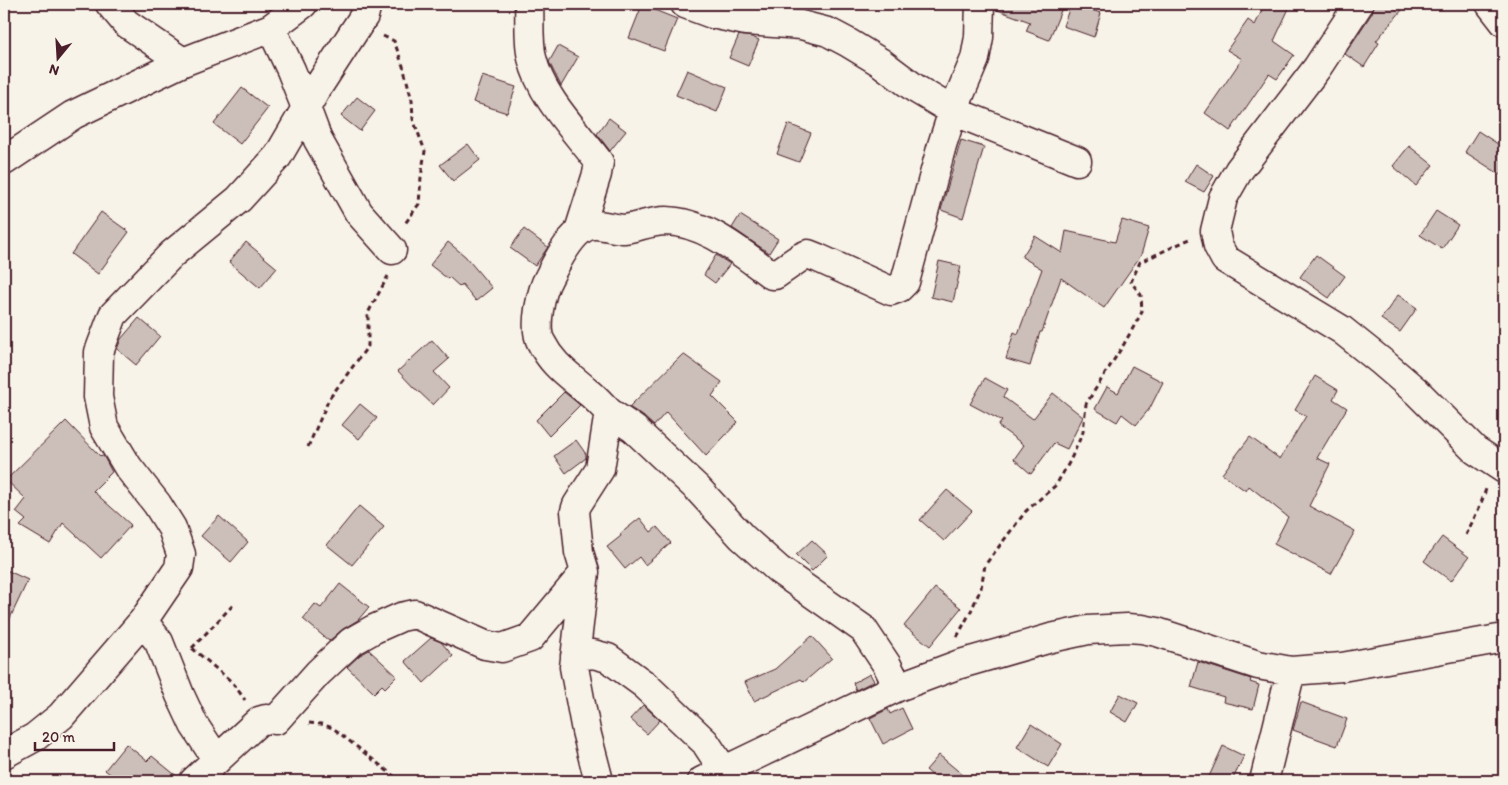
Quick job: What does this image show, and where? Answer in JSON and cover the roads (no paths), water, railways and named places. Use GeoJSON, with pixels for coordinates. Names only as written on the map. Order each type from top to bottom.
{"type":"FeatureCollection","features":[{"type":"Feature","properties":{"kind":"street"},"geometry":{"type":"LineString","coordinates":[[110,4],[126,23],[183,62]]}},
{"type":"Feature","properties":{"kind":"street"},"geometry":{"type":"LineString","coordinates":[[6,153],[73,116],[183,62],[271,28],[303,4]]}},
{"type":"Feature","properties":{"kind":"street"},"geometry":{"type":"LineString","coordinates":[[529,4],[532,58],[542,83],[573,130],[599,162],[579,231],[557,262],[546,282],[536,323],[539,340],[550,358],[564,372],[588,391],[609,412],[634,428],[698,489],[742,537],[779,570],[863,629],[887,665],[898,687]]}},
{"type":"Feature","properties":{"kind":"street"},"geometry":{"type":"LineString","coordinates":[[685,4],[712,14],[746,21],[801,25],[828,32],[880,62],[916,89],[953,111],[1076,161]]}},
{"type":"Feature","properties":{"kind":"street"},"geometry":{"type":"LineString","coordinates":[[579,231],[593,225],[624,229],[650,222],[666,221],[684,224],[715,235],[772,275],[775,275],[808,254],[892,291],[899,288],[905,282],[953,111],[975,59],[979,37],[980,4]]}},
{"type":"Feature","properties":{"kind":"street"},"geometry":{"type":"LineString","coordinates":[[1359,4],[1317,68],[1239,170],[1223,198],[1215,231],[1218,246],[1225,258],[1322,317],[1382,362],[1417,392],[1475,450],[1501,468]]}},
{"type":"Feature","properties":{"kind":"street"},"geometry":{"type":"LineString","coordinates":[[1490,4],[1504,22]]}},
{"type":"Feature","properties":{"kind":"street"},"geometry":{"type":"LineString","coordinates":[[4,754],[35,737],[62,716],[143,621],[179,568],[181,554],[172,528],[157,504],[128,467],[104,427],[98,397],[99,352],[114,315],[172,254],[239,199],[278,156],[316,90],[366,10]]}},
{"type":"Feature","properties":{"kind":"street"},"geometry":{"type":"LineString","coordinates":[[271,28],[291,70],[318,140],[359,214],[392,250]]}},
{"type":"Feature","properties":{"kind":"street"},"geometry":{"type":"LineString","coordinates":[[599,781],[586,731],[574,667],[586,572],[579,552],[575,512],[577,505],[600,469],[609,412]]}},
{"type":"Feature","properties":{"kind":"street"},"geometry":{"type":"LineString","coordinates":[[194,781],[259,721],[266,719],[276,720],[318,673],[351,642],[374,629],[401,617],[415,614],[485,645],[502,648],[530,638],[586,572]]}},
{"type":"Feature","properties":{"kind":"street"},"geometry":{"type":"LineString","coordinates":[[143,621],[159,642],[194,724],[217,760]]}},
{"type":"Feature","properties":{"kind":"street"},"geometry":{"type":"LineString","coordinates":[[575,656],[593,654],[608,658],[645,685],[704,742],[713,776],[898,687],[957,665],[1051,638],[1088,630],[1126,628],[1158,632],[1258,665],[1291,671],[1342,667],[1504,638]]}},
{"type":"Feature","properties":{"kind":"street"},"geometry":{"type":"LineString","coordinates":[[1264,781],[1291,671]]}}]}
